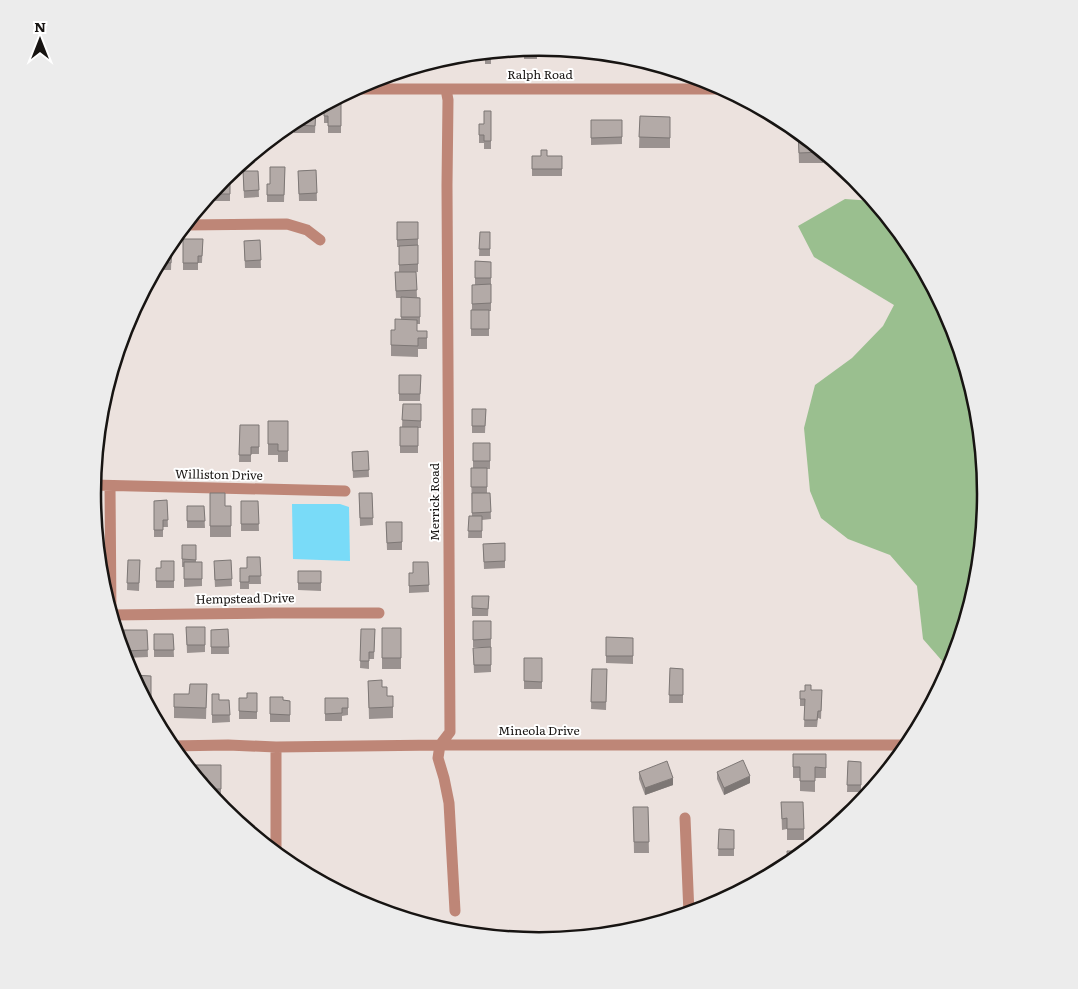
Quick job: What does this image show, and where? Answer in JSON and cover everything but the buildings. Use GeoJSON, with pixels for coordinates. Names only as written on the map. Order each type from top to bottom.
{"type":"FeatureCollection","features":[{"type":"Feature","properties":{"kind":"street","name":"Ralph Road"},"geometry":{"type":"LineString","coordinates":[[376,88],[704,89]]}},
{"type":"Feature","properties":{"kind":"street","name":"Merrick Road"},"geometry":{"type":"LineString","coordinates":[[446,88],[448,100],[450,732],[440,745],[438,758],[449,803],[455,911]]}},
{"type":"Feature","properties":{"kind":"street"},"geometry":{"type":"LineString","coordinates":[[194,225],[287,224],[307,230],[320,240]]}},
{"type":"Feature","properties":{"kind":"street","name":"Williston Drive"},"geometry":{"type":"LineString","coordinates":[[101,485],[345,491]]}},
{"type":"Feature","properties":{"kind":"street"},"geometry":{"type":"LineString","coordinates":[[110,486],[111,587]]}},
{"type":"Feature","properties":{"kind":"street","name":"Hempstead Drive"},"geometry":{"type":"LineString","coordinates":[[118,616],[272,612],[380,613]]}},
{"type":"Feature","properties":{"kind":"street","name":"Mineola Drive"},"geometry":{"type":"LineString","coordinates":[[181,746],[898,745]]}},
{"type":"Feature","properties":{"kind":"street"},"geometry":{"type":"LineString","coordinates":[[276,747],[276,845]]}},
{"type":"Feature","properties":{"kind":"street"},"geometry":{"type":"LineString","coordinates":[[685,818],[689,906]]}},
{"type":"Feature","properties":{"kind":"green space"},"geometry":{"type":"Polygon","coordinates":[[[845,199],[863,200],[887,228],[919,275],[944,327],[954,354],[969,409],[974,437],[977,494],[974,552],[969,580],[954,635],[944,663],[923,639],[917,586],[890,555],[848,539],[821,518],[810,491],[804,428],[815,385],[852,358],[883,326],[894,305],[814,257],[798,226],[845,199]]]}},
{"type":"Feature","properties":{"kind":"water"},"geometry":{"type":"Polygon","coordinates":[[[292,504],[340,504],[349,507],[350,561],[293,559],[292,504]]]}}]}
